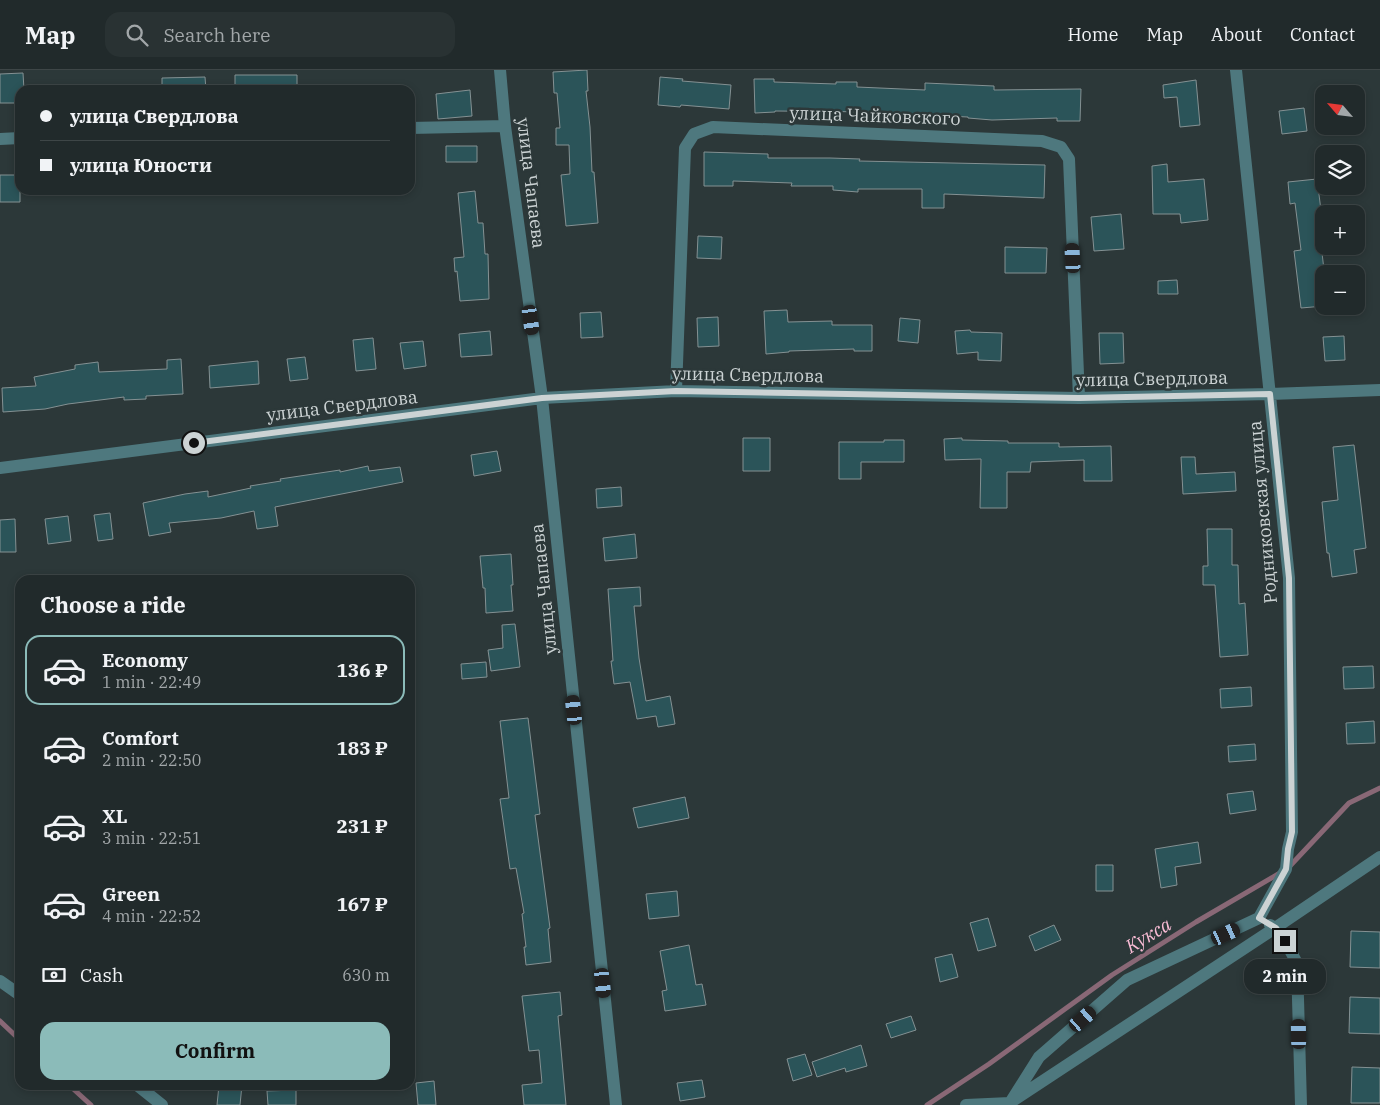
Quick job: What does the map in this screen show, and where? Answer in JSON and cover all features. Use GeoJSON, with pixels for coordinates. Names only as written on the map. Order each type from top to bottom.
{"type":"FeatureCollection","features":[{"type":"Feature","properties":{"kind":"street","name":"улица Чапаева"},"geometry":{"type":"LineString","coordinates":[[500,70],[505,126],[542,398],[616,1105]]}},
{"type":"Feature","properties":{"kind":"street","name":"Родниковская улица"},"geometry":{"type":"LineString","coordinates":[[1236,70],[1289,578],[1292,832],[1286,869],[1259,918]]}},
{"type":"Feature","properties":{"kind":"street"},"geometry":{"type":"LineString","coordinates":[[415,128],[505,126]]}},
{"type":"Feature","properties":{"kind":"street","name":"улица Чайковского"},"geometry":{"type":"LineString","coordinates":[[676,391],[685,148],[694,134],[713,127],[1042,141],[1061,147],[1069,159],[1079,398]]}},
{"type":"Feature","properties":{"kind":"street"},"geometry":{"type":"LineString","coordinates":[[0,139],[15,138]]}},
{"type":"Feature","properties":{"kind":"street","name":"улица Свердлова"},"geometry":{"type":"LineString","coordinates":[[0,468],[542,398],[676,391],[1079,398],[1380,390]]}},
{"type":"Feature","properties":{"kind":"street"},"geometry":{"type":"LineString","coordinates":[[966,1105],[1011,1104],[1380,857]]}},
{"type":"Feature","properties":{"kind":"street"},"geometry":{"type":"LineString","coordinates":[[1011,1104],[1038,1058],[1127,980],[1259,918],[1276,928],[1298,963],[1301,1105]]}},
{"type":"Feature","properties":{"kind":"street"},"geometry":{"type":"LineString","coordinates":[[0,981],[15,992]]}},
{"type":"Feature","properties":{"kind":"street"},"geometry":{"type":"LineString","coordinates":[[143,1090],[162,1105]]}},
{"type":"Feature","properties":{"kind":"building"},"geometry":{"type":"Polygon","coordinates":[[[587,70],[588,91],[586,91],[598,223],[566,226],[561,175],[570,174],[569,145],[556,145],[556,128],[560,128],[557,93],[554,93],[553,72],[587,70]]]}},
{"type":"Feature","properties":{"kind":"building"},"geometry":{"type":"Polygon","coordinates":[[[23,73],[24,85],[15,85],[15,103],[0,103],[0,74],[23,73]]]}},
{"type":"Feature","properties":{"kind":"building"},"geometry":{"type":"Polygon","coordinates":[[[235,75],[297,75],[297,85],[235,85],[235,75]]]}},
{"type":"Feature","properties":{"kind":"building"},"geometry":{"type":"Polygon","coordinates":[[[205,77],[206,85],[162,85],[162,78],[205,77]]]}},
{"type":"Feature","properties":{"kind":"building"},"geometry":{"type":"Polygon","coordinates":[[[660,77],[683,79],[682,81],[731,85],[729,109],[658,105],[660,77]]]}},
{"type":"Feature","properties":{"kind":"building"},"geometry":{"type":"Polygon","coordinates":[[[754,79],[774,79],[774,82],[836,84],[836,82],[857,82],[857,87],[925,90],[925,83],[994,86],[994,90],[1081,89],[1080,121],[1057,121],[1057,118],[992,120],[901,114],[901,117],[880,117],[880,112],[775,111],[755,113],[754,79]]]}},
{"type":"Feature","properties":{"kind":"building"},"geometry":{"type":"Polygon","coordinates":[[[1196,80],[1200,125],[1180,127],[1177,97],[1164,98],[1163,85],[1196,80]]]}},
{"type":"Feature","properties":{"kind":"building"},"geometry":{"type":"Polygon","coordinates":[[[470,90],[472,116],[438,119],[436,94],[470,90]]]}},
{"type":"Feature","properties":{"kind":"building"},"geometry":{"type":"Polygon","coordinates":[[[1304,108],[1307,131],[1282,134],[1279,111],[1304,108]]]}},
{"type":"Feature","properties":{"kind":"building"},"geometry":{"type":"Polygon","coordinates":[[[446,146],[477,146],[477,162],[446,162],[446,146]]]}},
{"type":"Feature","properties":{"kind":"building"},"geometry":{"type":"Polygon","coordinates":[[[704,152],[768,154],[768,158],[830,158],[860,159],[859,161],[1045,165],[1044,198],[944,194],[944,208],[922,208],[922,189],[858,189],[858,192],[833,190],[833,186],[791,186],[792,183],[733,181],[733,186],[704,186],[704,152]]]}},
{"type":"Feature","properties":{"kind":"building"},"geometry":{"type":"Polygon","coordinates":[[[1167,164],[1168,182],[1204,179],[1208,220],[1181,223],[1180,214],[1153,214],[1152,166],[1167,164]]]}},
{"type":"Feature","properties":{"kind":"building"},"geometry":{"type":"Polygon","coordinates":[[[0,175],[15,175],[15,195],[20,195],[20,202],[0,202],[0,175]]]}},
{"type":"Feature","properties":{"kind":"building"},"geometry":{"type":"Polygon","coordinates":[[[1315,179],[1315,195],[1319,195],[1320,205],[1315,205],[1315,255],[1322,255],[1323,265],[1315,265],[1315,307],[1301,308],[1294,251],[1301,250],[1295,203],[1290,204],[1288,182],[1315,179]]]}},
{"type":"Feature","properties":{"kind":"building"},"geometry":{"type":"Polygon","coordinates":[[[475,191],[478,223],[483,223],[485,254],[488,254],[489,299],[460,301],[454,258],[464,257],[458,193],[475,191]]]}},
{"type":"Feature","properties":{"kind":"building"},"geometry":{"type":"Polygon","coordinates":[[[1121,214],[1124,249],[1094,251],[1091,217],[1121,214]]]}},
{"type":"Feature","properties":{"kind":"building"},"geometry":{"type":"Polygon","coordinates":[[[698,236],[722,237],[721,259],[697,258],[698,236]]]}},
{"type":"Feature","properties":{"kind":"building"},"geometry":{"type":"Polygon","coordinates":[[[1005,247],[1047,248],[1046,273],[1005,273],[1005,247]]]}},
{"type":"Feature","properties":{"kind":"building"},"geometry":{"type":"Polygon","coordinates":[[[1177,280],[1178,294],[1158,294],[1158,281],[1177,280]]]}},
{"type":"Feature","properties":{"kind":"building"},"geometry":{"type":"Polygon","coordinates":[[[787,310],[788,322],[832,321],[832,325],[872,325],[872,351],[854,351],[854,349],[789,351],[766,354],[764,311],[787,310]]]}},
{"type":"Feature","properties":{"kind":"building"},"geometry":{"type":"Polygon","coordinates":[[[601,312],[603,337],[581,338],[580,313],[601,312]]]}},
{"type":"Feature","properties":{"kind":"building"},"geometry":{"type":"Polygon","coordinates":[[[718,317],[719,346],[698,347],[697,318],[718,317]]]}},
{"type":"Feature","properties":{"kind":"building"},"geometry":{"type":"Polygon","coordinates":[[[900,318],[920,320],[918,343],[898,341],[900,318]]]}},
{"type":"Feature","properties":{"kind":"building"},"geometry":{"type":"Polygon","coordinates":[[[970,330],[971,332],[1002,333],[1001,361],[978,360],[978,352],[957,354],[955,331],[970,330]]]}},
{"type":"Feature","properties":{"kind":"building"},"geometry":{"type":"Polygon","coordinates":[[[490,331],[492,355],[461,357],[459,334],[490,331]]]}},
{"type":"Feature","properties":{"kind":"building"},"geometry":{"type":"Polygon","coordinates":[[[1099,333],[1123,333],[1124,363],[1100,364],[1099,333]]]}},
{"type":"Feature","properties":{"kind":"building"},"geometry":{"type":"Polygon","coordinates":[[[1344,336],[1345,360],[1325,361],[1323,337],[1344,336]]]}},
{"type":"Feature","properties":{"kind":"building"},"geometry":{"type":"Polygon","coordinates":[[[373,338],[376,369],[356,371],[353,340],[373,338]]]}},
{"type":"Feature","properties":{"kind":"building"},"geometry":{"type":"Polygon","coordinates":[[[423,341],[426,366],[404,369],[400,343],[423,341]]]}},
{"type":"Feature","properties":{"kind":"building"},"geometry":{"type":"Polygon","coordinates":[[[305,357],[308,379],[290,381],[287,359],[305,357]]]}},
{"type":"Feature","properties":{"kind":"building"},"geometry":{"type":"Polygon","coordinates":[[[181,359],[183,394],[146,396],[146,399],[124,400],[124,397],[45,409],[3,412],[2,388],[36,386],[34,377],[75,369],[75,365],[98,362],[99,372],[167,369],[167,360],[181,359]]]}},
{"type":"Feature","properties":{"kind":"building"},"geometry":{"type":"Polygon","coordinates":[[[258,361],[259,384],[210,388],[209,366],[258,361]]]}},
{"type":"Feature","properties":{"kind":"building"},"geometry":{"type":"Polygon","coordinates":[[[743,438],[770,438],[770,471],[743,471],[743,438]]]}},
{"type":"Feature","properties":{"kind":"building"},"geometry":{"type":"Polygon","coordinates":[[[962,438],[962,440],[1008,441],[1008,443],[1059,443],[1059,447],[1111,446],[1112,481],[1084,481],[1084,460],[1031,462],[1030,472],[1007,472],[1007,508],[980,508],[981,459],[945,460],[944,439],[962,438]]]}},
{"type":"Feature","properties":{"kind":"building"},"geometry":{"type":"Polygon","coordinates":[[[884,440],[904,440],[904,462],[861,462],[861,479],[839,479],[839,442],[884,442],[884,440]]]}},
{"type":"Feature","properties":{"kind":"building"},"geometry":{"type":"Polygon","coordinates":[[[1354,445],[1366,548],[1354,550],[1357,573],[1332,577],[1329,553],[1327,553],[1322,502],[1338,500],[1333,447],[1354,445]]]}},
{"type":"Feature","properties":{"kind":"building"},"geometry":{"type":"Polygon","coordinates":[[[497,451],[501,471],[474,476],[471,455],[497,451]]]}},
{"type":"Feature","properties":{"kind":"building"},"geometry":{"type":"Polygon","coordinates":[[[1181,457],[1195,457],[1196,474],[1235,472],[1236,491],[1183,494],[1181,457]]]}},
{"type":"Feature","properties":{"kind":"building"},"geometry":{"type":"Polygon","coordinates":[[[368,466],[369,471],[400,467],[403,482],[275,507],[278,526],[257,529],[254,511],[221,518],[169,523],[171,532],[149,536],[143,503],[208,491],[208,497],[251,488],[250,486],[281,481],[280,479],[340,470],[340,472],[368,466]]]}},
{"type":"Feature","properties":{"kind":"building"},"geometry":{"type":"Polygon","coordinates":[[[621,487],[622,506],[597,508],[596,489],[621,487]]]}},
{"type":"Feature","properties":{"kind":"building"},"geometry":{"type":"Polygon","coordinates":[[[110,513],[113,539],[98,541],[94,515],[110,513]]]}},
{"type":"Feature","properties":{"kind":"building"},"geometry":{"type":"Polygon","coordinates":[[[68,516],[71,541],[48,544],[45,519],[68,516]]]}},
{"type":"Feature","properties":{"kind":"building"},"geometry":{"type":"Polygon","coordinates":[[[15,519],[16,552],[0,552],[0,520],[15,519]]]}},
{"type":"Feature","properties":{"kind":"building"},"geometry":{"type":"Polygon","coordinates":[[[1207,529],[1232,529],[1232,565],[1238,565],[1239,604],[1245,603],[1248,655],[1220,657],[1215,585],[1203,585],[1203,566],[1208,566],[1207,529]]]}},
{"type":"Feature","properties":{"kind":"building"},"geometry":{"type":"Polygon","coordinates":[[[635,534],[637,558],[605,561],[603,538],[635,534]]]}},
{"type":"Feature","properties":{"kind":"building"},"geometry":{"type":"Polygon","coordinates":[[[511,554],[513,611],[486,613],[485,588],[483,588],[480,556],[511,554]]]}},
{"type":"Feature","properties":{"kind":"building"},"geometry":{"type":"Polygon","coordinates":[[[640,587],[641,606],[634,606],[639,658],[646,701],[670,696],[675,724],[658,727],[656,716],[637,719],[630,682],[614,684],[611,661],[613,661],[608,589],[640,587]]]}},
{"type":"Feature","properties":{"kind":"building"},"geometry":{"type":"Polygon","coordinates":[[[515,624],[520,667],[491,671],[488,650],[503,648],[502,625],[515,624]]]}},
{"type":"Feature","properties":{"kind":"building"},"geometry":{"type":"Polygon","coordinates":[[[486,662],[487,677],[462,679],[461,664],[486,662]]]}},
{"type":"Feature","properties":{"kind":"building"},"geometry":{"type":"Polygon","coordinates":[[[1373,666],[1374,688],[1344,689],[1343,667],[1373,666]]]}},
{"type":"Feature","properties":{"kind":"building"},"geometry":{"type":"Polygon","coordinates":[[[1251,687],[1252,706],[1221,708],[1220,689],[1251,687]]]}},
{"type":"Feature","properties":{"kind":"building"},"geometry":{"type":"Polygon","coordinates":[[[528,718],[540,814],[535,815],[550,928],[548,929],[551,962],[526,965],[522,914],[524,913],[516,868],[510,869],[500,799],[509,798],[500,721],[528,718]]]}},
{"type":"Feature","properties":{"kind":"building"},"geometry":{"type":"Polygon","coordinates":[[[1374,721],[1375,743],[1347,744],[1346,723],[1374,721]]]}},
{"type":"Feature","properties":{"kind":"building"},"geometry":{"type":"Polygon","coordinates":[[[1255,744],[1256,760],[1229,762],[1228,746],[1255,744]]]}},
{"type":"Feature","properties":{"kind":"building"},"geometry":{"type":"Polygon","coordinates":[[[1253,791],[1256,810],[1230,814],[1227,794],[1253,791]]]}},
{"type":"Feature","properties":{"kind":"building"},"geometry":{"type":"Polygon","coordinates":[[[685,797],[689,818],[638,828],[633,808],[685,797]]]}},
{"type":"Feature","properties":{"kind":"building"},"geometry":{"type":"Polygon","coordinates":[[[1198,842],[1201,863],[1175,867],[1177,885],[1161,888],[1155,849],[1198,842]]]}},
{"type":"Feature","properties":{"kind":"building"},"geometry":{"type":"Polygon","coordinates":[[[1096,865],[1113,865],[1113,891],[1096,891],[1096,865]]]}},
{"type":"Feature","properties":{"kind":"building"},"geometry":{"type":"Polygon","coordinates":[[[677,891],[679,916],[649,919],[646,894],[677,891]]]}},
{"type":"Feature","properties":{"kind":"building"},"geometry":{"type":"Polygon","coordinates":[[[988,918],[996,946],[978,951],[970,923],[988,918]]]}},
{"type":"Feature","properties":{"kind":"building"},"geometry":{"type":"Polygon","coordinates":[[[1054,925],[1061,940],[1035,951],[1029,936],[1054,925]]]}},
{"type":"Feature","properties":{"kind":"building"},"geometry":{"type":"Polygon","coordinates":[[[1351,931],[1380,932],[1380,968],[1350,967],[1351,931]]]}},
{"type":"Feature","properties":{"kind":"building"},"geometry":{"type":"Polygon","coordinates":[[[689,945],[696,985],[702,984],[706,1005],[665,1011],[662,991],[667,990],[660,951],[689,945]]]}},
{"type":"Feature","properties":{"kind":"building"},"geometry":{"type":"Polygon","coordinates":[[[952,954],[958,977],[940,982],[935,958],[952,954]]]}},
{"type":"Feature","properties":{"kind":"building"},"geometry":{"type":"Polygon","coordinates":[[[560,992],[562,1015],[558,1016],[566,1105],[524,1105],[522,1085],[542,1083],[539,1050],[529,1051],[522,996],[560,992]]]}},
{"type":"Feature","properties":{"kind":"building"},"geometry":{"type":"Polygon","coordinates":[[[1350,997],[1380,998],[1380,1034],[1349,1033],[1350,997]]]}},
{"type":"Feature","properties":{"kind":"building"},"geometry":{"type":"Polygon","coordinates":[[[911,1016],[916,1030],[891,1038],[886,1024],[911,1016]]]}},
{"type":"Feature","properties":{"kind":"building"},"geometry":{"type":"Polygon","coordinates":[[[861,1045],[867,1066],[846,1072],[845,1068],[817,1077],[812,1062],[861,1045]]]}},
{"type":"Feature","properties":{"kind":"building"},"geometry":{"type":"Polygon","coordinates":[[[805,1054],[812,1075],[793,1081],[787,1059],[805,1054]]]}},
{"type":"Feature","properties":{"kind":"building"},"geometry":{"type":"Polygon","coordinates":[[[1352,1067],[1380,1068],[1380,1103],[1351,1103],[1352,1067]]]}},
{"type":"Feature","properties":{"kind":"building"},"geometry":{"type":"Polygon","coordinates":[[[702,1080],[705,1097],[680,1101],[677,1083],[702,1080]]]}},
{"type":"Feature","properties":{"kind":"building"},"geometry":{"type":"Polygon","coordinates":[[[434,1081],[436,1105],[418,1105],[416,1083],[434,1081]]]}},
{"type":"Feature","properties":{"kind":"building"},"geometry":{"type":"Polygon","coordinates":[[[218,1090],[242,1090],[240,1105],[217,1105],[218,1090]]]}},
{"type":"Feature","properties":{"kind":"building"},"geometry":{"type":"Polygon","coordinates":[[[296,1090],[296,1105],[268,1105],[267,1091],[296,1090]]]}},
{"type":"Feature","properties":{"kind":"waterway","name":"Кукса"},"geometry":{"type":"LineString","coordinates":[[1289,867],[1349,803],[1380,788]]}},
{"type":"Feature","properties":{"kind":"waterway","name":"Кукса"},"geometry":{"type":"LineString","coordinates":[[927,1105],[989,1064],[1112,975],[1196,922],[1280,873]]}},
{"type":"Feature","properties":{"kind":"waterway","name":"Кукса"},"geometry":{"type":"LineString","coordinates":[[0,1021],[15,1035]]}},
{"type":"Feature","properties":{"kind":"waterway","name":"Кукса"},"geometry":{"type":"LineString","coordinates":[[74,1090],[91,1105]]}},
{"type":"Feature","properties":{"kind":"route"},"geometry":{"type":"LineString","coordinates":[[194,443],[542,398],[676,391],[1079,398],[1270,394],[1289,578],[1292,832],[1286,869],[1259,918],[1276,928],[1285,941]]}}]}
